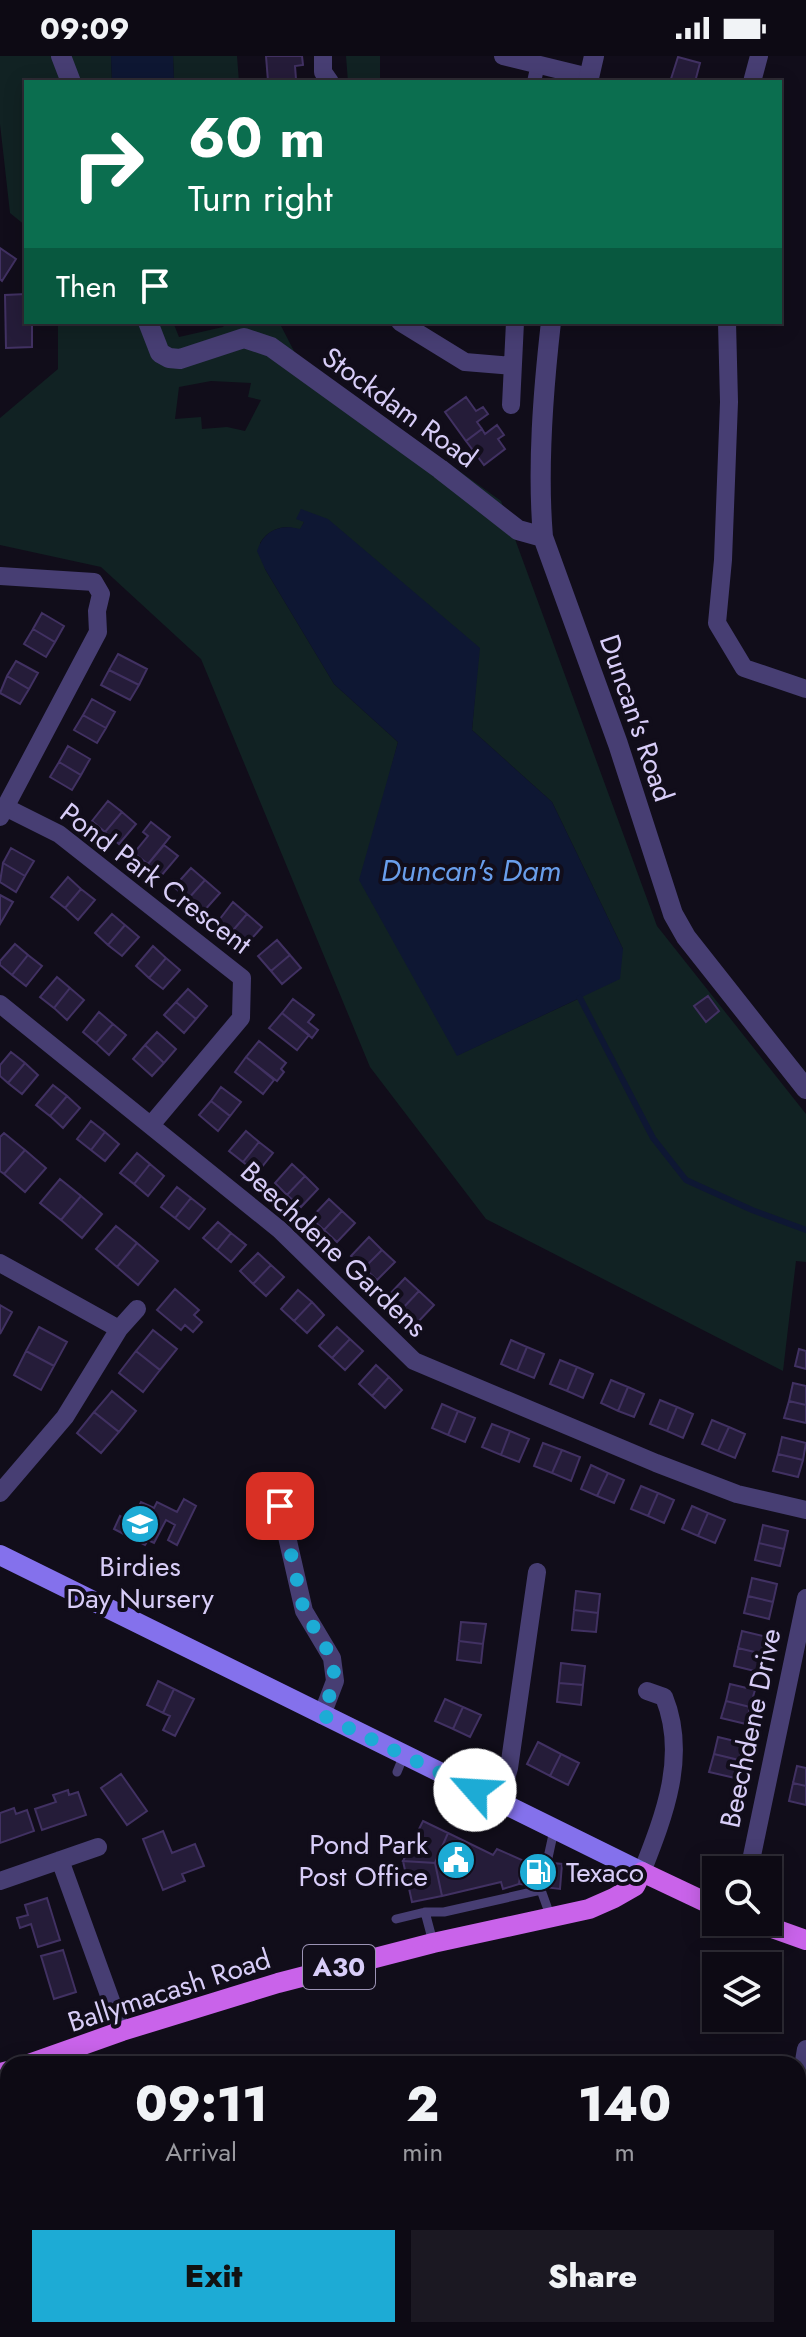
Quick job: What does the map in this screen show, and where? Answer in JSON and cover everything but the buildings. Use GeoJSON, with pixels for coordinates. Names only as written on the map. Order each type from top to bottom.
{"type":"FeatureCollection","features":[{"type":"Feature","properties":{"kind":"main road"},"geometry":{"type":"LineString","coordinates":[[0,1555],[322,1715],[400,1764],[499,1802],[702,1900]]}},
{"type":"Feature","properties":{"kind":"main road","name":"Ballymacash Road"},"geometry":{"type":"LineString","coordinates":[[70,2056],[122,2031],[278,1983],[433,1943],[589,1909],[635,1886],[642,1872]]}},
{"type":"Feature","properties":{"kind":"main road"},"geometry":{"type":"LineString","coordinates":[[782,1932],[806,1940]]}},
{"type":"Feature","properties":{"kind":"street"},"geometry":{"type":"LineString","coordinates":[[61,56],[70,80]]}},
{"type":"Feature","properties":{"kind":"street"},"geometry":{"type":"LineString","coordinates":[[323,56],[323,72],[329,80]]}},
{"type":"Feature","properties":{"kind":"street"},"geometry":{"type":"LineString","coordinates":[[503,56],[536,73],[588,80],[594,56]]}},
{"type":"Feature","properties":{"kind":"street"},"geometry":{"type":"LineString","coordinates":[[753,80],[759,56]]}},
{"type":"Feature","properties":{"kind":"street","name":"Stockdam Road"},"geometry":{"type":"LineString","coordinates":[[149,324],[160,353],[169,358],[180,359],[244,338],[271,347],[440,469],[518,530],[543,537]]}},
{"type":"Feature","properties":{"kind":"street"},"geometry":{"type":"LineString","coordinates":[[403,324],[465,362],[512,366]]}},
{"type":"Feature","properties":{"kind":"street"},"geometry":{"type":"LineString","coordinates":[[511,405],[515,324]]}},
{"type":"Feature","properties":{"kind":"street","name":"Duncan's Road"},"geometry":{"type":"LineString","coordinates":[[551,324],[543,428],[543,537],[618,744],[673,914],[686,937],[806,1089]]}},
{"type":"Feature","properties":{"kind":"street"},"geometry":{"type":"LineString","coordinates":[[727,324],[729,402],[723,560],[717,623],[744,668],[806,689]]}},
{"type":"Feature","properties":{"kind":"street"},"geometry":{"type":"LineString","coordinates":[[0,576],[94,582],[101,594],[97,611],[98,632],[3,812]]}},
{"type":"Feature","properties":{"kind":"street","name":"Pond Park Crescent"},"geometry":{"type":"LineString","coordinates":[[3,812],[59,834],[242,978],[241,1018],[151,1125]]}},
{"type":"Feature","properties":{"kind":"street","name":"Beechdene Gardens"},"geometry":{"type":"LineString","coordinates":[[0,1004],[280,1230],[414,1361],[683,1474],[737,1494],[806,1510]]}},
{"type":"Feature","properties":{"kind":"street"},"geometry":{"type":"LineString","coordinates":[[0,1263],[119,1329]]}},
{"type":"Feature","properties":{"kind":"street"},"geometry":{"type":"LineString","coordinates":[[0,1493],[65,1417],[119,1329],[137,1309]]}},
{"type":"Feature","properties":{"kind":"street"},"geometry":{"type":"LineString","coordinates":[[280,1506],[304,1611],[332,1658],[335,1681],[322,1715]]}},
{"type":"Feature","properties":{"kind":"street"},"geometry":{"type":"LineString","coordinates":[[499,1802],[509,1768],[537,1572]]}},
{"type":"Feature","properties":{"kind":"street","name":"Beechdene Drive"},"geometry":{"type":"LineString","coordinates":[[752,1856],[806,1598]]}},
{"type":"Feature","properties":{"kind":"street"},"geometry":{"type":"LineString","coordinates":[[642,1872],[669,1799],[674,1748],[672,1717],[664,1697],[647,1691]]}},
{"type":"Feature","properties":{"kind":"street"},"geometry":{"type":"LineString","coordinates":[[0,1881],[98,1847]]}},
{"type":"Feature","properties":{"kind":"street"},"geometry":{"type":"LineString","coordinates":[[60,1860],[122,2031]]}},
{"type":"Feature","properties":{"kind":"lane"},"geometry":{"type":"LineString","coordinates":[[551,1918],[541,1890],[554,1830]]}},
{"type":"Feature","properties":{"kind":"lane"},"geometry":{"type":"LineString","coordinates":[[396,1919],[425,1912],[444,1912],[541,1890]]}},
{"type":"Feature","properties":{"kind":"lane"},"geometry":{"type":"LineString","coordinates":[[425,1912],[433,1943]]}},
{"type":"Feature","properties":{"kind":"shaded area"},"geometry":{"type":"Polygon","coordinates":[[[0,56],[111,56],[112,80],[24,80],[24,224],[10,213],[0,124],[0,56]]]}},
{"type":"Feature","properties":{"kind":"shaded area"},"geometry":{"type":"Polygon","coordinates":[[[173,56],[237,56],[239,80],[174,80],[173,56]]]}},
{"type":"Feature","properties":{"kind":"shaded area"},"geometry":{"type":"Polygon","coordinates":[[[346,56],[380,56],[380,80],[348,80],[346,56]]]}},
{"type":"Feature","properties":{"kind":"shaded area"},"geometry":{"type":"Polygon","coordinates":[[[58,324],[174,324],[179,337],[225,324],[280,324],[295,353],[501,501],[657,926],[806,1114],[806,1262],[796,1261],[783,1371],[486,1219],[370,1067],[201,659],[101,567],[0,545],[0,418],[58,369],[58,324]],[[211,381],[179,387],[175,419],[201,417],[202,429],[227,427],[245,431],[261,400],[248,397],[251,383],[211,381]],[[327,519],[304,522],[300,530],[288,527],[273,531],[260,543],[265,569],[334,684],[398,742],[384,795],[458,1055],[580,998],[623,949],[552,802],[472,730],[479,648],[327,519]]]}},
{"type":"Feature","properties":{"kind":"water"},"geometry":{"type":"Polygon","coordinates":[[[111,56],[173,56],[174,80],[112,80],[111,56]]]}},
{"type":"Feature","properties":{"kind":"water","name":"Duncan's Dam"},"geometry":{"type":"Polygon","coordinates":[[[301,509],[328,519],[480,648],[472,730],[552,802],[623,949],[620,979],[457,1056],[359,880],[398,742],[334,684],[257,551],[268,533],[286,527],[300,529],[304,522],[296,519],[301,509]]]}},
{"type":"Feature","properties":{"kind":"waterway"},"geometry":{"type":"LineString","coordinates":[[580,998],[653,1138],[686,1180],[806,1230]]}},
{"type":"Feature","properties":{"kind":"place","name":"Birdies Day Nursery"},"geometry":{"type":"Point","coordinates":[140,1524]}},
{"type":"Feature","properties":{"kind":"place","name":"Pond Park Post Office"},"geometry":{"type":"Point","coordinates":[456,1860]}},
{"type":"Feature","properties":{"kind":"place","name":"Texaco"},"geometry":{"type":"Point","coordinates":[538,1872]}},
{"type":"Feature","properties":{"kind":"route"},"geometry":{"type":"LineString","coordinates":[[280,1506],[304,1611],[332,1658],[335,1681],[322,1715],[475,1790]]}}]}
